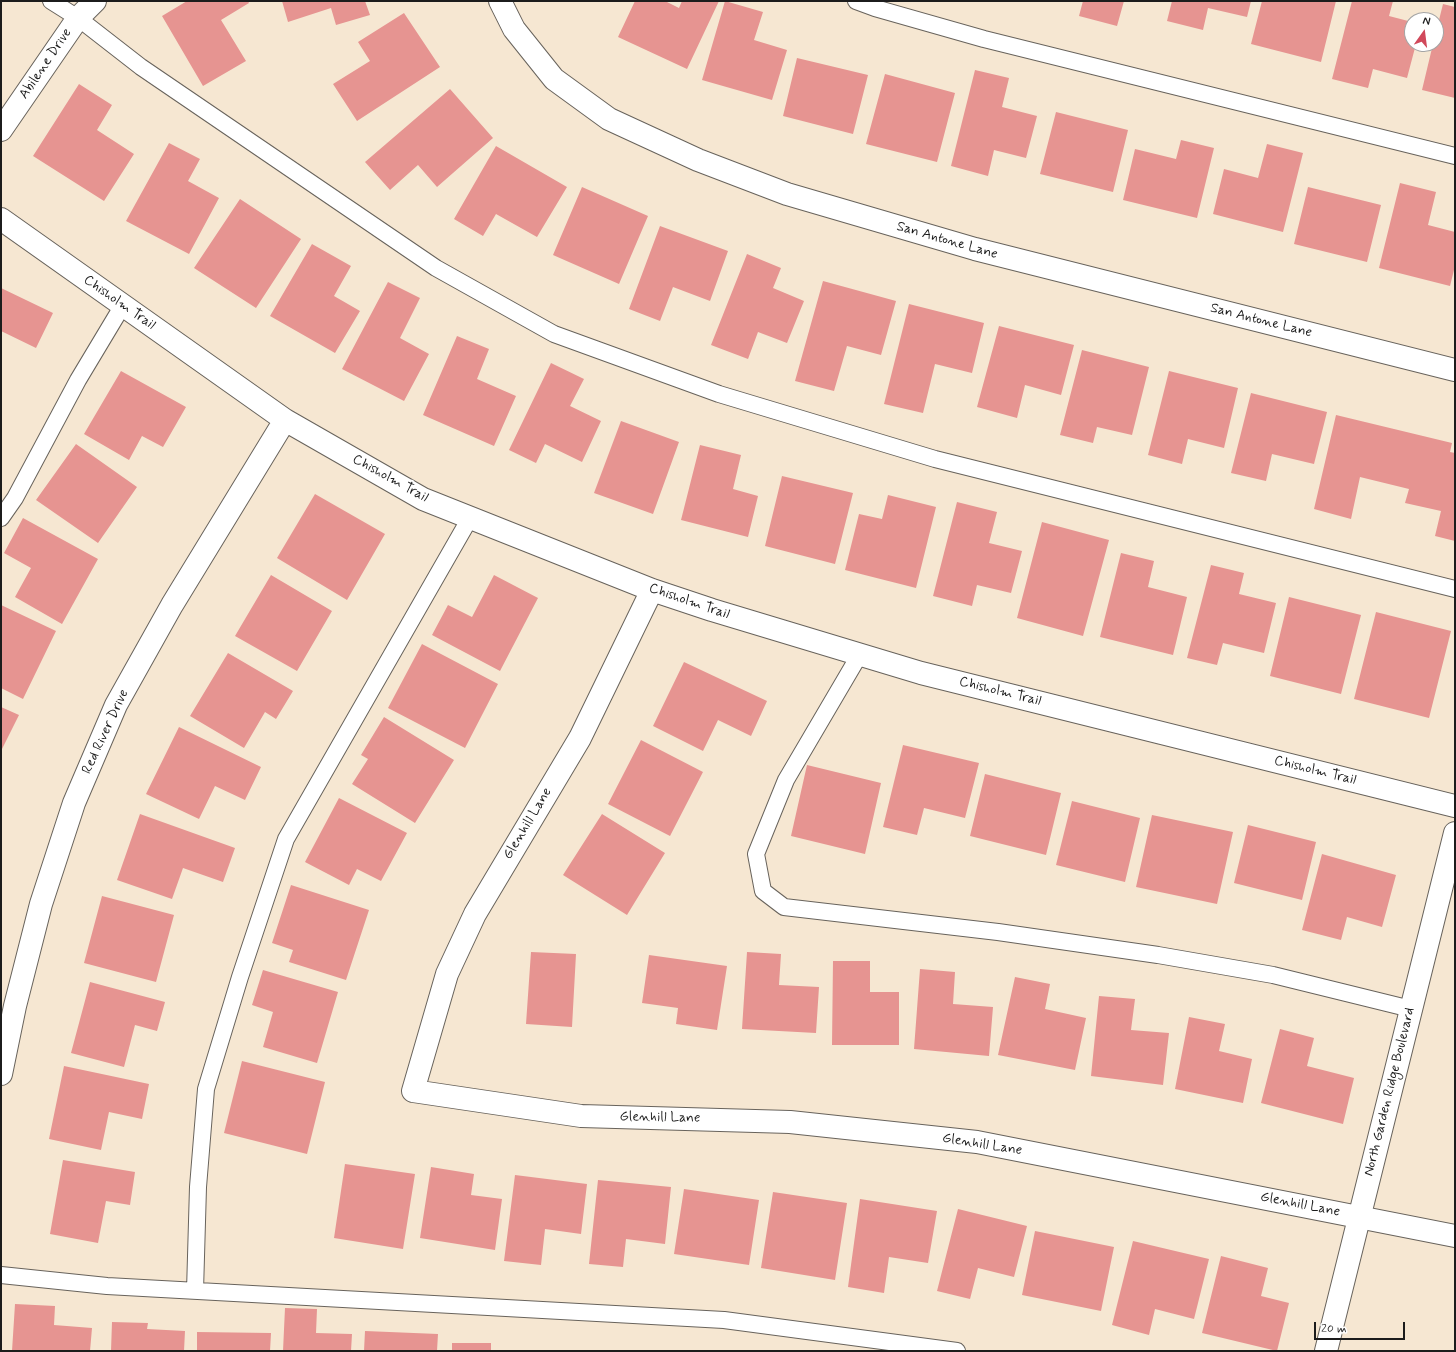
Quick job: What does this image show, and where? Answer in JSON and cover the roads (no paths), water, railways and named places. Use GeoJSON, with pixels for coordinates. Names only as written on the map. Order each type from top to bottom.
{"type":"FeatureCollection","features":[{"type":"Feature","properties":{"kind":"street","name":"Abilene Drive"},"geometry":{"type":"LineString","coordinates":[[1,130],[78,18],[95,1]]}},
{"type":"Feature","properties":{"kind":"street","name":"San Antone Lane"},"geometry":{"type":"LineString","coordinates":[[500,1],[514,29],[554,79],[609,119],[698,160],[787,194],[975,249],[1455,370]]}},
{"type":"Feature","properties":{"kind":"street","name":"Chisholm Trail"},"geometry":{"type":"LineString","coordinates":[[1,219],[285,420],[423,499],[470,518],[652,590],[712,610],[921,673],[1455,806]]}},
{"type":"Feature","properties":{"kind":"street","name":"Red River Drive"},"geometry":{"type":"LineString","coordinates":[[1,1074],[15,1006],[41,904],[74,803],[116,705],[172,605],[285,420]]}},
{"type":"Feature","properties":{"kind":"street","name":"Glenhill Lane"},"geometry":{"type":"LineString","coordinates":[[652,590],[580,738],[472,920],[447,974],[413,1090],[582,1116],[790,1122],[977,1142],[1455,1236]]}},
{"type":"Feature","properties":{"kind":"street","name":"North Garden Ridge Boulevard"},"geometry":{"type":"LineString","coordinates":[[1326,1351],[1455,833]]}},
{"type":"Feature","properties":{"kind":"lane"},"geometry":{"type":"LineString","coordinates":[[51,1],[78,18],[141,67],[436,268],[554,334],[719,394],[935,459],[1455,589]]}},
{"type":"Feature","properties":{"kind":"lane"},"geometry":{"type":"LineString","coordinates":[[856,1],[875,8],[992,41],[1455,156]]}},
{"type":"Feature","properties":{"kind":"lane"},"geometry":{"type":"LineString","coordinates":[[1,518],[15,498],[78,380],[123,305]]}},
{"type":"Feature","properties":{"kind":"lane"},"geometry":{"type":"LineString","coordinates":[[195,1291],[198,1187],[206,1089],[240,977],[286,839],[470,518]]}},
{"type":"Feature","properties":{"kind":"lane"},"geometry":{"type":"LineString","coordinates":[[860,654],[786,780],[756,854],[763,891],[784,907],[998,932],[1158,955],[1273,975],[1411,1010]]}},
{"type":"Feature","properties":{"kind":"lane"},"geometry":{"type":"LineString","coordinates":[[1,1275],[107,1286],[724,1320],[957,1351]]}}]}
